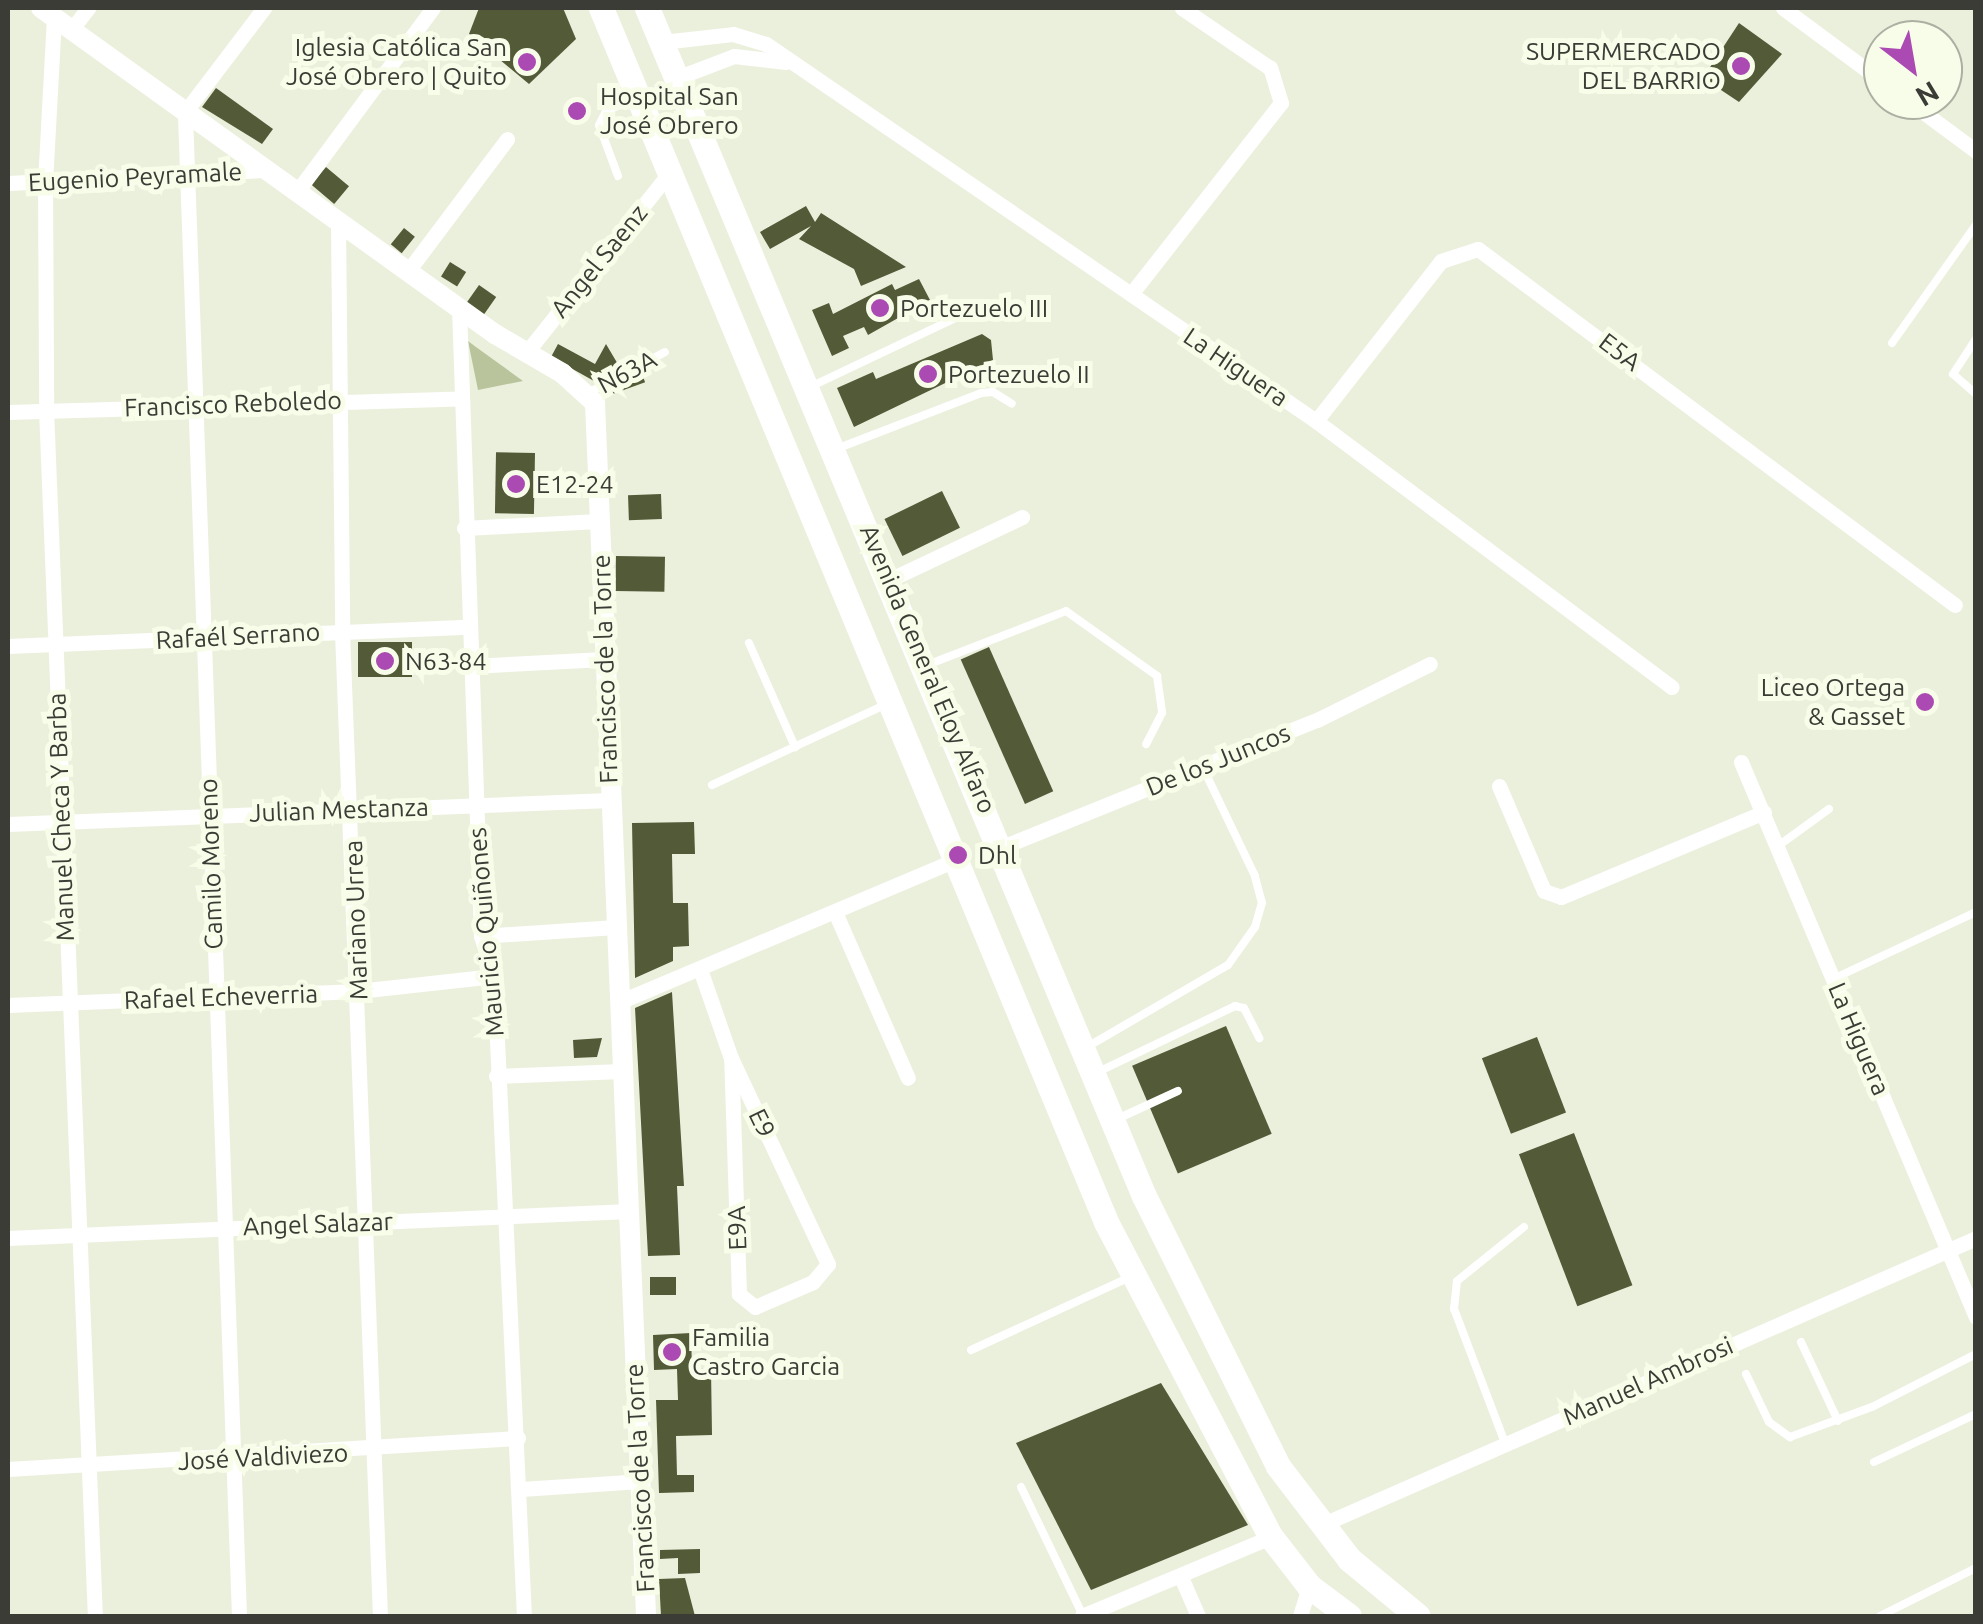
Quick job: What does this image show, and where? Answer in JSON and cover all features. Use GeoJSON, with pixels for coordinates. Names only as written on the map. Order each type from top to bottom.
{"type":"FeatureCollection","features":[{"type":"Feature","properties":{"kind":"main road","name":"Avenida General Eloy Alfaro"},"geometry":{"type":"LineString","coordinates":[[602,8],[673,168],[1132,1276],[1271,1537],[1308,1586],[1349,1616]]}},
{"type":"Feature","properties":{"kind":"main road","name":"Avenida General Eloy Alfaro"},"geometry":{"type":"LineString","coordinates":[[648,8],[891,579],[1113,1121],[1246,1407],[1278,1466],[1321,1525],[1349,1559],[1418,1616]]}},
{"type":"Feature","properties":{"kind":"street"},"geometry":{"type":"LineString","coordinates":[[72,30],[88,8]]}},
{"type":"Feature","properties":{"kind":"street"},"geometry":{"type":"LineString","coordinates":[[185,112],[264,8]]}},
{"type":"Feature","properties":{"kind":"street"},"geometry":{"type":"LineString","coordinates":[[296,194],[433,8]]}},
{"type":"Feature","properties":{"kind":"street"},"geometry":{"type":"LineString","coordinates":[[1131,294],[1281,103],[1270,68],[1182,8]]}},
{"type":"Feature","properties":{"kind":"street"},"geometry":{"type":"LineString","coordinates":[[1783,8],[1863,67]]}},
{"type":"Feature","properties":{"kind":"street"},"geometry":{"type":"LineString","coordinates":[[47,12],[338,224],[588,393]]}},
{"type":"Feature","properties":{"kind":"street","name":"Manuel Checa Y Barba"},"geometry":{"type":"LineString","coordinates":[[47,12],[46,410],[68,1002],[82,1235],[94,1616]]}},
{"type":"Feature","properties":{"kind":"street","name":"La Higuera"},"geometry":{"type":"LineString","coordinates":[[662,42],[733,34],[764,43],[1316,421],[1672,687]]}},
{"type":"Feature","properties":{"kind":"street","name":"La Higuera"},"geometry":{"type":"LineString","coordinates":[[679,77],[734,56],[790,62]]}},
{"type":"Feature","properties":{"kind":"street","name":"Camilo Moreno"},"geometry":{"type":"LineString","coordinates":[[185,112],[191,408],[240,1616]]}},
{"type":"Feature","properties":{"kind":"street"},"geometry":{"type":"LineString","coordinates":[[1934,120],[1976,151]]}},
{"type":"Feature","properties":{"kind":"street"},"geometry":{"type":"LineString","coordinates":[[408,271],[507,139]]}},
{"type":"Feature","properties":{"kind":"street","name":"Angel Saenz"},"geometry":{"type":"LineString","coordinates":[[526,353],[673,168]]}},
{"type":"Feature","properties":{"kind":"street","name":"Eugenio Peyramale"},"geometry":{"type":"LineString","coordinates":[[8,182],[264,170]]}},
{"type":"Feature","properties":{"kind":"street","name":"Mariano Urrea"},"geometry":{"type":"LineString","coordinates":[[338,224],[344,400],[342,632],[370,1221],[380,1616]]}},
{"type":"Feature","properties":{"kind":"street","name":"E5A"},"geometry":{"type":"LineString","coordinates":[[1316,421],[1441,261],[1478,249],[1955,604]]}},
{"type":"Feature","properties":{"kind":"street","name":"Mauricio Quiñones"},"geometry":{"type":"LineString","coordinates":[[458,308],[481,936],[494,976],[502,1218],[518,1438],[524,1616]]}},
{"type":"Feature","properties":{"kind":"street","name":"Francisco de la Torre"},"geometry":{"type":"LineString","coordinates":[[588,393],[596,415],[646,1616]]}},
{"type":"Feature","properties":{"kind":"street","name":"Francisco Reboledo"},"geometry":{"type":"LineString","coordinates":[[8,412],[459,398]]}},
{"type":"Feature","properties":{"kind":"street"},"geometry":{"type":"LineString","coordinates":[[891,579],[1022,517]]}},
{"type":"Feature","properties":{"kind":"street"},"geometry":{"type":"LineString","coordinates":[[464,528],[599,521]]}},
{"type":"Feature","properties":{"kind":"street","name":"Rafaél Serrano"},"geometry":{"type":"LineString","coordinates":[[8,646],[468,627]]}},
{"type":"Feature","properties":{"kind":"street"},"geometry":{"type":"LineString","coordinates":[[470,666],[604,659]]}},
{"type":"Feature","properties":{"kind":"street","name":"De los Juncos"},"geometry":{"type":"LineString","coordinates":[[1002,847],[1317,720],[1430,664]]}},
{"type":"Feature","properties":{"kind":"street","name":"La Higuera"},"geometry":{"type":"LineString","coordinates":[[1741,762],[1976,1317]]}},
{"type":"Feature","properties":{"kind":"street"},"geometry":{"type":"LineString","coordinates":[[1499,786],[1544,891],[1561,897],[1764,812]]}},
{"type":"Feature","properties":{"kind":"street","name":"Julian Mestanza"},"geometry":{"type":"LineString","coordinates":[[8,824],[610,800]]}},
{"type":"Feature","properties":{"kind":"street"},"geometry":{"type":"LineString","coordinates":[[619,1002],[701,972],[958,859]]}},
{"type":"Feature","properties":{"kind":"street"},"geometry":{"type":"LineString","coordinates":[[835,912],[908,1078]]}},
{"type":"Feature","properties":{"kind":"street"},"geometry":{"type":"LineString","coordinates":[[481,936],[616,927]]}},
{"type":"Feature","properties":{"kind":"street","name":"E9"},"geometry":{"type":"LineString","coordinates":[[701,972],[731,1058],[826,1256],[827,1271]]}},
{"type":"Feature","properties":{"kind":"street","name":"Rafael Echeverria"},"geometry":{"type":"LineString","coordinates":[[8,1005],[358,991],[494,976]]}},
{"type":"Feature","properties":{"kind":"street","name":"E9A"},"geometry":{"type":"LineString","coordinates":[[731,1058],[739,1294],[748,1306],[761,1306],[827,1271]]}},
{"type":"Feature","properties":{"kind":"street"},"geometry":{"type":"LineString","coordinates":[[496,1076],[622,1071]]}},
{"type":"Feature","properties":{"kind":"street","name":"Angel Salazar"},"geometry":{"type":"LineString","coordinates":[[8,1238],[628,1211]]}},
{"type":"Feature","properties":{"kind":"street","name":"Manuel Ambrosi"},"geometry":{"type":"LineString","coordinates":[[1321,1525],[1976,1238]]}},
{"type":"Feature","properties":{"kind":"street","name":"José Valdiviezo"},"geometry":{"type":"LineString","coordinates":[[8,1469],[376,1452],[518,1438]]}},
{"type":"Feature","properties":{"kind":"street"},"geometry":{"type":"LineString","coordinates":[[520,1489],[640,1481]]}},
{"type":"Feature","properties":{"kind":"street"},"geometry":{"type":"LineString","coordinates":[[1083,1616],[1271,1537]]}},
{"type":"Feature","properties":{"kind":"street"},"geometry":{"type":"LineString","coordinates":[[1181,1577],[1198,1616]]}},
{"type":"Feature","properties":{"kind":"street"},"geometry":{"type":"LineString","coordinates":[[1300,1616],[1308,1586]]}},
{"type":"Feature","properties":{"kind":"lane"},"geometry":{"type":"LineString","coordinates":[[618,176],[601,119],[614,106],[642,96]]}},
{"type":"Feature","properties":{"kind":"lane"},"geometry":{"type":"LineString","coordinates":[[1892,343],[1976,225]]}},
{"type":"Feature","properties":{"kind":"lane"},"geometry":{"type":"LineString","coordinates":[[810,388],[964,314]]}},
{"type":"Feature","properties":{"kind":"lane"},"geometry":{"type":"LineString","coordinates":[[1976,339],[1953,374],[1976,394]]}},
{"type":"Feature","properties":{"kind":"lane","name":"N63A"},"geometry":{"type":"LineString","coordinates":[[588,393],[666,352]]}},
{"type":"Feature","properties":{"kind":"lane"},"geometry":{"type":"LineString","coordinates":[[836,449],[981,393],[993,392],[1012,404]]}},
{"type":"Feature","properties":{"kind":"lane"},"geometry":{"type":"LineString","coordinates":[[927,666],[1066,612],[1157,676],[1162,713],[1146,744]]}},
{"type":"Feature","properties":{"kind":"lane"},"geometry":{"type":"LineString","coordinates":[[749,643],[795,746]]}},
{"type":"Feature","properties":{"kind":"lane"},"geometry":{"type":"LineString","coordinates":[[712,785],[892,702]]}},
{"type":"Feature","properties":{"kind":"lane"},"geometry":{"type":"LineString","coordinates":[[1084,1049],[1228,964],[1246,949],[1262,903],[1255,876],[1202,766]]}},
{"type":"Feature","properties":{"kind":"lane"},"geometry":{"type":"LineString","coordinates":[[1778,846],[1829,809]]}},
{"type":"Feature","properties":{"kind":"lane"},"geometry":{"type":"LineString","coordinates":[[1833,978],[1976,912]]}},
{"type":"Feature","properties":{"kind":"lane"},"geometry":{"type":"LineString","coordinates":[[1094,1074],[1235,1006],[1244,1008],[1259,1038]]}},
{"type":"Feature","properties":{"kind":"lane"},"geometry":{"type":"LineString","coordinates":[[1113,1121],[1178,1091]]}},
{"type":"Feature","properties":{"kind":"lane"},"geometry":{"type":"LineString","coordinates":[[1505,1443],[1454,1309],[1456,1281],[1524,1227]]}},
{"type":"Feature","properties":{"kind":"lane"},"geometry":{"type":"LineString","coordinates":[[970,1350],[1132,1276]]}},
{"type":"Feature","properties":{"kind":"lane"},"geometry":{"type":"LineString","coordinates":[[1801,1342],[1838,1421]]}},
{"type":"Feature","properties":{"kind":"lane"},"geometry":{"type":"LineString","coordinates":[[1746,1374],[1779,1434],[1790,1438],[1838,1421],[1976,1354]]}},
{"type":"Feature","properties":{"kind":"lane"},"geometry":{"type":"LineString","coordinates":[[1874,1462],[1976,1414]]}},
{"type":"Feature","properties":{"kind":"lane"},"geometry":{"type":"LineString","coordinates":[[1021,1487],[1083,1616]]}},
{"type":"Feature","properties":{"kind":"lane"},"geometry":{"type":"LineString","coordinates":[[1880,1616],[1976,1568]]}},
{"type":"Feature","properties":{"kind":"green space"},"geometry":{"type":"Polygon","coordinates":[[[468,341],[476,347],[523,381],[478,390],[468,341]]]}},
{"type":"Feature","properties":{"kind":"building","name":"Iglesia Católica San José Obrero | Quito"},"geometry":{"type":"Polygon","coordinates":[[[479,8],[563,8],[576,39],[529,84],[469,34],[479,8]]]}},
{"type":"Feature","properties":{"kind":"building","name":"SUPERMERCADO DEL BARRIO"},"geometry":{"type":"Polygon","coordinates":[[[1739,23],[1782,54],[1739,102],[1703,78],[1739,23]]]}},
{"type":"Feature","properties":{"kind":"building"},"geometry":{"type":"Polygon","coordinates":[[[216,88],[273,129],[262,144],[202,107],[216,88]]]}},
{"type":"Feature","properties":{"kind":"building"},"geometry":{"type":"Polygon","coordinates":[[[326,167],[349,186],[334,204],[311,185],[326,167]]]}},
{"type":"Feature","properties":{"kind":"building"},"geometry":{"type":"Polygon","coordinates":[[[806,206],[815,222],[821,213],[906,267],[861,286],[854,269],[799,239],[811,226],[770,249],[760,232],[806,206]]]}},
{"type":"Feature","properties":{"kind":"building"},"geometry":{"type":"Polygon","coordinates":[[[404,228],[415,237],[402,253],[391,244],[404,228]]]}},
{"type":"Feature","properties":{"kind":"building"},"geometry":{"type":"Polygon","coordinates":[[[450,262],[466,272],[457,286],[441,276],[450,262]]]}},
{"type":"Feature","properties":{"kind":"building","name":"Portezuelo III"},"geometry":{"type":"Polygon","coordinates":[[[919,279],[930,300],[868,335],[864,327],[843,336],[849,348],[832,356],[812,310],[829,303],[833,314],[892,284],[895,290],[919,279]]]}},
{"type":"Feature","properties":{"kind":"building"},"geometry":{"type":"Polygon","coordinates":[[[479,285],[496,297],[484,315],[466,303],[479,285]]]}},
{"type":"Feature","properties":{"kind":"building","name":"Portezuelo II"},"geometry":{"type":"Polygon","coordinates":[[[982,334],[991,340],[993,360],[854,427],[837,388],[873,372],[876,379],[982,334]]]}},
{"type":"Feature","properties":{"kind":"building"},"geometry":{"type":"Polygon","coordinates":[[[558,344],[595,364],[606,344],[619,366],[594,381],[551,357],[558,344]]]}},
{"type":"Feature","properties":{"kind":"building"},"geometry":{"type":"Polygon","coordinates":[[[641,371],[645,382],[608,396],[604,384],[641,371]]]}},
{"type":"Feature","properties":{"kind":"building","name":"E12-24"},"geometry":{"type":"Polygon","coordinates":[[[496,452],[535,453],[534,514],[495,513],[496,452]]]}},
{"type":"Feature","properties":{"kind":"building"},"geometry":{"type":"Polygon","coordinates":[[[942,491],[960,528],[902,556],[884,519],[942,491]]]}},
{"type":"Feature","properties":{"kind":"building"},"geometry":{"type":"Polygon","coordinates":[[[661,494],[662,519],[629,520],[628,495],[661,494]]]}},
{"type":"Feature","properties":{"kind":"building"},"geometry":{"type":"Polygon","coordinates":[[[616,556],[665,557],[664,592],[615,591],[616,556]]]}},
{"type":"Feature","properties":{"kind":"building","name":"N63-84"},"geometry":{"type":"Polygon","coordinates":[[[358,642],[412,642],[412,677],[358,677],[358,642]]]}},
{"type":"Feature","properties":{"kind":"building"},"geometry":{"type":"Polygon","coordinates":[[[989,647],[1053,791],[1025,804],[961,660],[989,647]]]}},
{"type":"Feature","properties":{"kind":"building"},"geometry":{"type":"Polygon","coordinates":[[[694,822],[695,854],[672,854],[673,903],[688,903],[689,946],[673,947],[673,961],[635,978],[632,823],[694,822]]]}},
{"type":"Feature","properties":{"kind":"building"},"geometry":{"type":"Polygon","coordinates":[[[672,992],[684,1186],[677,1186],[680,1255],[648,1256],[635,1008],[672,992]]]}},
{"type":"Feature","properties":{"kind":"building"},"geometry":{"type":"Polygon","coordinates":[[[1226,1026],[1272,1134],[1178,1174],[1132,1066],[1226,1026]]]}},
{"type":"Feature","properties":{"kind":"building"},"geometry":{"type":"Polygon","coordinates":[[[1537,1037],[1566,1113],[1511,1134],[1482,1058],[1537,1037]]]}},
{"type":"Feature","properties":{"kind":"building"},"geometry":{"type":"Polygon","coordinates":[[[602,1038],[597,1057],[574,1058],[573,1040],[602,1038]]]}},
{"type":"Feature","properties":{"kind":"building"},"geometry":{"type":"Polygon","coordinates":[[[1574,1133],[1632,1285],[1577,1306],[1519,1154],[1574,1133]]]}},
{"type":"Feature","properties":{"kind":"building"},"geometry":{"type":"Polygon","coordinates":[[[650,1277],[676,1277],[676,1295],[650,1295],[650,1277]]]}},
{"type":"Feature","properties":{"kind":"building"},"geometry":{"type":"Polygon","coordinates":[[[691,1333],[692,1369],[711,1368],[712,1435],[676,1436],[677,1475],[694,1475],[694,1492],[659,1493],[656,1400],[678,1400],[677,1369],[654,1370],[653,1335],[691,1333]]]}},
{"type":"Feature","properties":{"kind":"building"},"geometry":{"type":"Polygon","coordinates":[[[1161,1383],[1248,1525],[1091,1590],[1016,1443],[1161,1383]]]}},
{"type":"Feature","properties":{"kind":"building"},"geometry":{"type":"Polygon","coordinates":[[[700,1549],[700,1573],[678,1574],[678,1558],[660,1559],[660,1550],[700,1549]]]}},
{"type":"Feature","properties":{"kind":"building"},"geometry":{"type":"Polygon","coordinates":[[[685,1578],[695,1616],[661,1616],[659,1579],[685,1578]]]}},
{"type":"Feature","properties":{"kind":"place","name":"Iglesia Católica San José Obrero | Quito"},"geometry":{"type":"Point","coordinates":[527,62]}},
{"type":"Feature","properties":{"kind":"place","name":"SUPERMERCADO DEL BARRIO"},"geometry":{"type":"Point","coordinates":[1741,66]}},
{"type":"Feature","properties":{"kind":"place","name":"Hospital San José Obrero"},"geometry":{"type":"Point","coordinates":[577,111]}},
{"type":"Feature","properties":{"kind":"place","name":"Portezuelo III"},"geometry":{"type":"Point","coordinates":[880,308]}},
{"type":"Feature","properties":{"kind":"place","name":"Portezuelo II"},"geometry":{"type":"Point","coordinates":[928,374]}},
{"type":"Feature","properties":{"kind":"place","name":"E12-24"},"geometry":{"type":"Point","coordinates":[516,484]}},
{"type":"Feature","properties":{"kind":"place","name":"N63-84"},"geometry":{"type":"Point","coordinates":[385,661]}},
{"type":"Feature","properties":{"kind":"place","name":"Liceo Ortega & Gasset"},"geometry":{"type":"Point","coordinates":[1925,702]}},
{"type":"Feature","properties":{"kind":"place","name":"Dhl"},"geometry":{"type":"Point","coordinates":[958,855]}},
{"type":"Feature","properties":{"kind":"place","name":"Familia Castro Garcia"},"geometry":{"type":"Point","coordinates":[672,1352]}}]}
